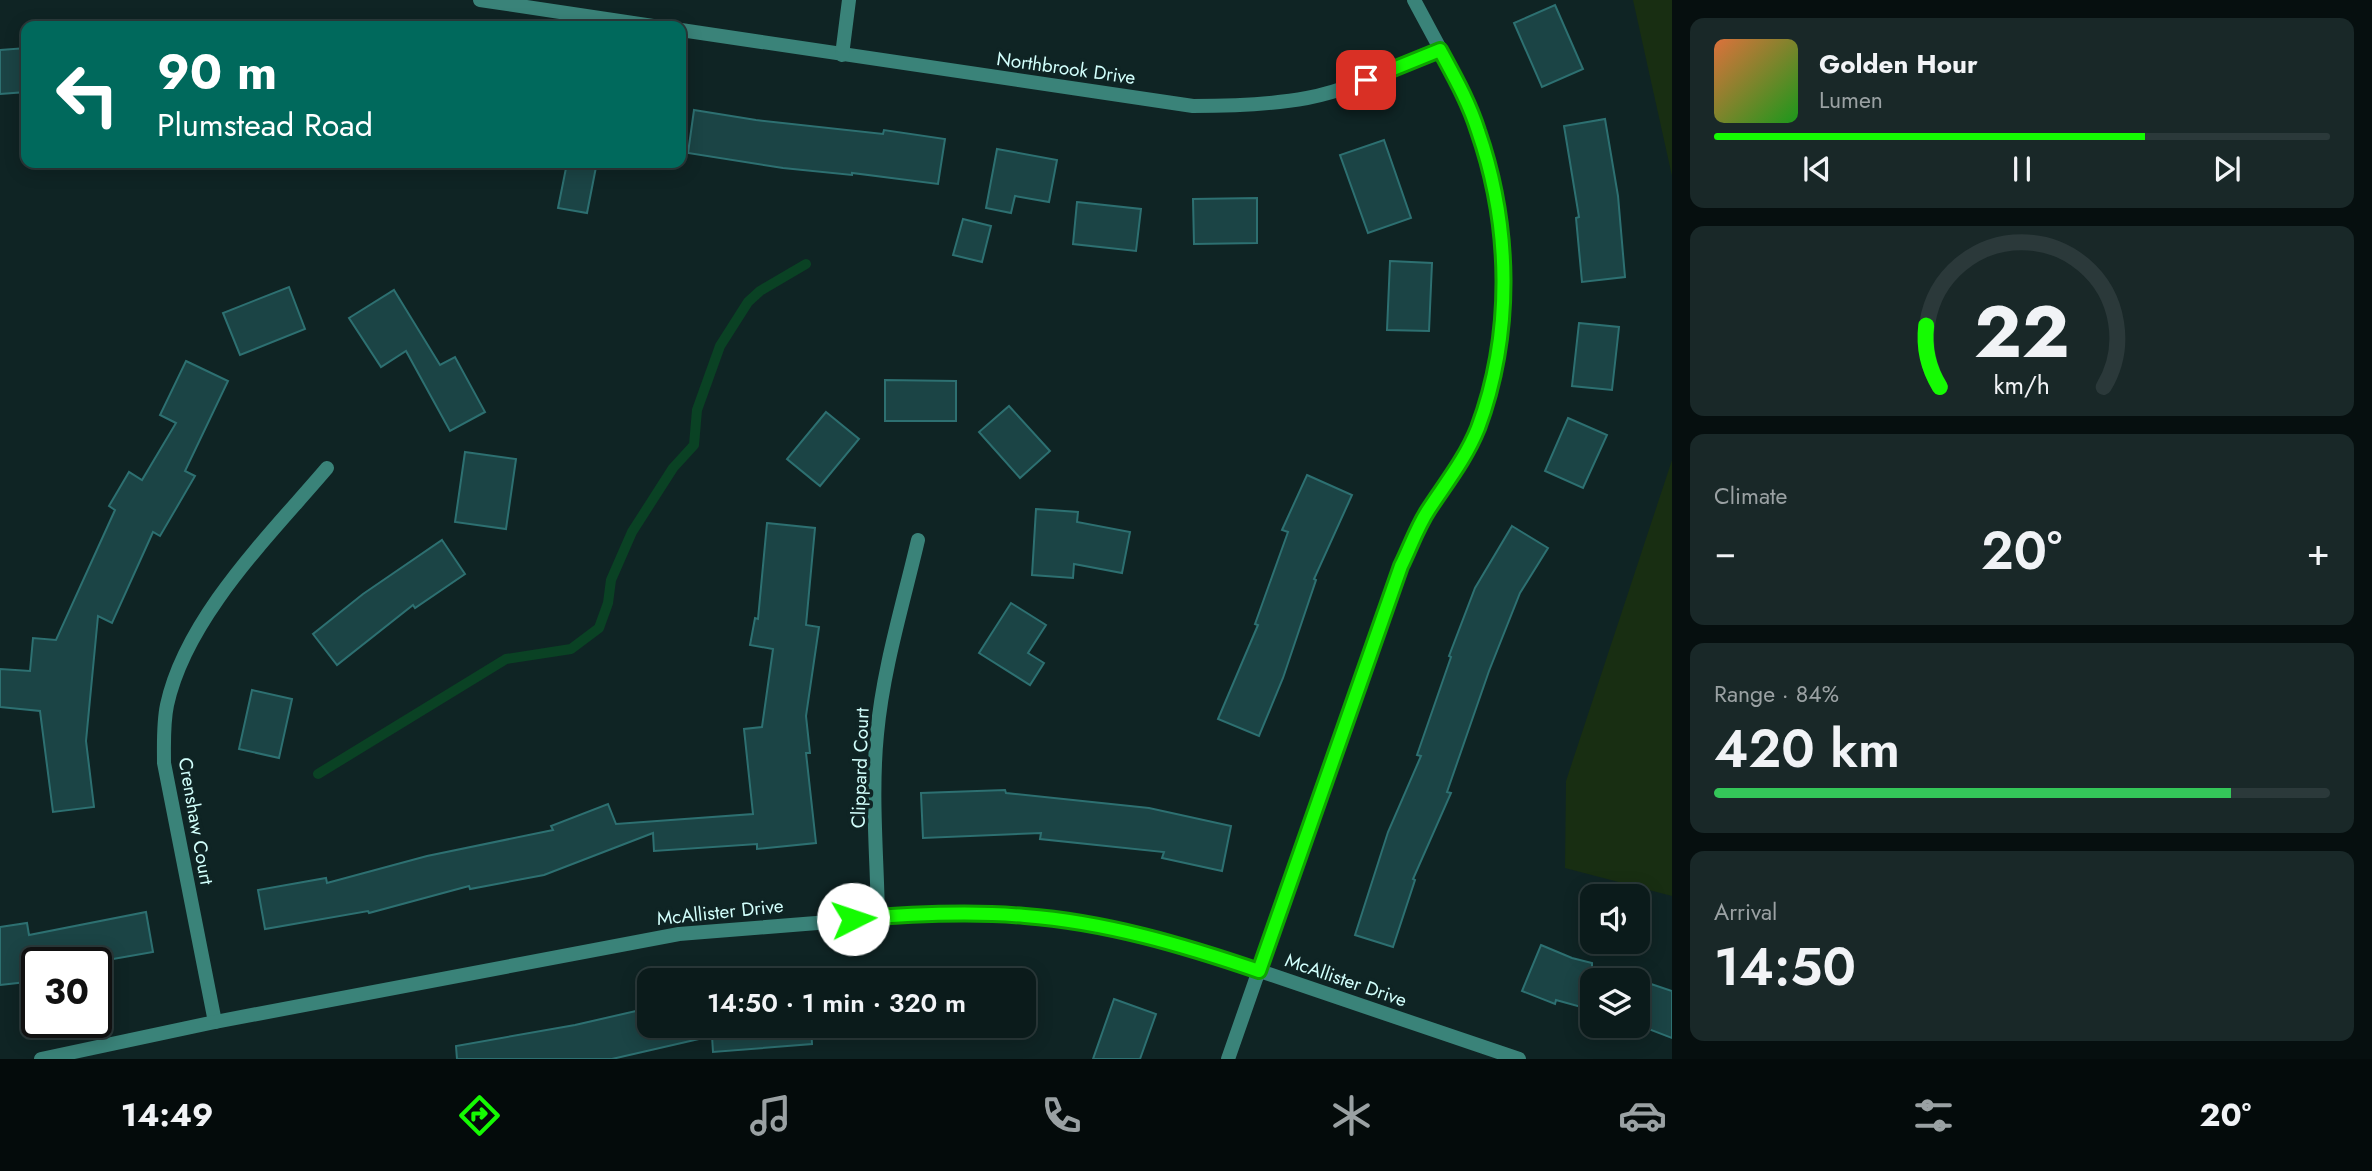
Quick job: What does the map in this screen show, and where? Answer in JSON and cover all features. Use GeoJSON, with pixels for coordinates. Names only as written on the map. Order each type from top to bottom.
{"type":"FeatureCollection","features":[{"type":"Feature","properties":{"kind":"street"},"geometry":{"type":"LineString","coordinates":[[480,0],[620,21]]}},
{"type":"Feature","properties":{"kind":"street"},"geometry":{"type":"LineString","coordinates":[[842,55],[849,0]]}},
{"type":"Feature","properties":{"kind":"street"},"geometry":{"type":"LineString","coordinates":[[1228,1059],[1401,566],[1427,512],[1460,465],[1494,377],[1502,322],[1503,255],[1495,193],[1479,133],[1468,104],[1414,0]]}},
{"type":"Feature","properties":{"kind":"street","name":"Northbrook Drive"},"geometry":{"type":"LineString","coordinates":[[686,31],[1193,106],[1246,106],[1310,97],[1366,80],[1440,50]]}},
{"type":"Feature","properties":{"kind":"street","name":"Crenshaw Court"},"geometry":{"type":"LineString","coordinates":[[215,1021],[164,763],[167,702],[193,636],[221,594],[327,468]]}},
{"type":"Feature","properties":{"kind":"street","name":"Clippard Court"},"geometry":{"type":"LineString","coordinates":[[878,916],[875,769],[877,734],[881,700],[918,540]]}},
{"type":"Feature","properties":{"kind":"street","name":"McAllister Drive"},"geometry":{"type":"LineString","coordinates":[[41,1059],[215,1021],[679,933],[942,913],[1025,916],[1107,927],[1198,950],[1519,1059]]}},
{"type":"Feature","properties":{"kind":"green space"},"geometry":{"type":"Polygon","coordinates":[[[1633,0],[1672,0],[1672,176],[1633,0]]]}},
{"type":"Feature","properties":{"kind":"green space"},"geometry":{"type":"Polygon","coordinates":[[[1672,460],[1672,896],[1650,890],[1650,884],[1626,884],[1565,868],[1566,781],[1672,460]]]}},
{"type":"Feature","properties":{"kind":"building"},"geometry":{"type":"Polygon","coordinates":[[[1555,5],[1583,69],[1542,87],[1514,23],[1555,5]]]}},
{"type":"Feature","properties":{"kind":"building"},"geometry":{"type":"Polygon","coordinates":[[[21,48],[21,92],[0,94],[0,50],[21,48]]]}},
{"type":"Feature","properties":{"kind":"building"},"geometry":{"type":"Polygon","coordinates":[[[694,110],[756,120],[883,134],[884,130],[945,139],[938,184],[852,173],[783,168],[688,153],[694,110]]]}},
{"type":"Feature","properties":{"kind":"building"},"geometry":{"type":"Polygon","coordinates":[[[1605,119],[1618,196],[1625,277],[1582,282],[1576,218],[1579,217],[1564,126],[1605,119]]]}},
{"type":"Feature","properties":{"kind":"building"},"geometry":{"type":"Polygon","coordinates":[[[1384,140],[1411,218],[1368,233],[1340,155],[1384,140]]]}},
{"type":"Feature","properties":{"kind":"building"},"geometry":{"type":"Polygon","coordinates":[[[997,149],[1057,160],[1049,202],[1015,196],[1011,213],[986,208],[997,149]]]}},
{"type":"Feature","properties":{"kind":"building"},"geometry":{"type":"Polygon","coordinates":[[[566,168],[596,168],[587,213],[558,208],[566,168]]]}},
{"type":"Feature","properties":{"kind":"building"},"geometry":{"type":"Polygon","coordinates":[[[1257,198],[1257,243],[1194,244],[1193,199],[1257,198]]]}},
{"type":"Feature","properties":{"kind":"building"},"geometry":{"type":"Polygon","coordinates":[[[1077,202],[1141,209],[1136,251],[1073,244],[1077,202]]]}},
{"type":"Feature","properties":{"kind":"building"},"geometry":{"type":"Polygon","coordinates":[[[963,219],[991,226],[982,262],[953,255],[963,219]]]}},
{"type":"Feature","properties":{"kind":"building"},"geometry":{"type":"Polygon","coordinates":[[[1390,261],[1432,263],[1429,331],[1387,330],[1390,261]]]}},
{"type":"Feature","properties":{"kind":"building"},"geometry":{"type":"Polygon","coordinates":[[[289,287],[305,329],[240,355],[223,313],[289,287]]]}},
{"type":"Feature","properties":{"kind":"building"},"geometry":{"type":"Polygon","coordinates":[[[394,290],[440,365],[455,357],[485,412],[450,431],[406,351],[381,367],[349,318],[394,290]]]}},
{"type":"Feature","properties":{"kind":"building"},"geometry":{"type":"Polygon","coordinates":[[[1579,323],[1619,327],[1612,390],[1572,386],[1579,323]]]}},
{"type":"Feature","properties":{"kind":"building"},"geometry":{"type":"Polygon","coordinates":[[[186,361],[228,381],[185,471],[195,476],[160,536],[153,532],[112,623],[98,616],[86,741],[94,807],[53,812],[40,711],[0,707],[0,669],[30,671],[33,638],[56,640],[115,510],[109,506],[129,472],[142,480],[176,423],[160,415],[186,361]]]}},
{"type":"Feature","properties":{"kind":"building"},"geometry":{"type":"Polygon","coordinates":[[[885,380],[956,381],[956,421],[885,421],[885,380]]]}},
{"type":"Feature","properties":{"kind":"building"},"geometry":{"type":"Polygon","coordinates":[[[1009,406],[1050,451],[1020,478],[979,432],[1009,406]]]}},
{"type":"Feature","properties":{"kind":"building"},"geometry":{"type":"Polygon","coordinates":[[[826,412],[859,439],[820,486],[787,459],[826,412]]]}},
{"type":"Feature","properties":{"kind":"building"},"geometry":{"type":"Polygon","coordinates":[[[1568,418],[1607,435],[1583,488],[1545,471],[1568,418]]]}},
{"type":"Feature","properties":{"kind":"building"},"geometry":{"type":"Polygon","coordinates":[[[465,452],[516,459],[506,529],[455,522],[465,452]]]}},
{"type":"Feature","properties":{"kind":"building"},"geometry":{"type":"Polygon","coordinates":[[[1307,475],[1352,495],[1314,579],[1316,580],[1283,678],[1259,736],[1218,719],[1258,625],[1255,624],[1288,532],[1282,530],[1307,475]]]}},
{"type":"Feature","properties":{"kind":"building"},"geometry":{"type":"Polygon","coordinates":[[[1036,509],[1078,512],[1077,522],[1130,532],[1122,573],[1074,564],[1073,578],[1032,575],[1036,509]]]}},
{"type":"Feature","properties":{"kind":"building"},"geometry":{"type":"Polygon","coordinates":[[[767,523],[815,528],[806,625],[819,627],[806,716],[810,753],[806,753],[816,843],[757,849],[757,844],[654,851],[653,833],[544,875],[470,889],[469,886],[369,913],[368,911],[265,929],[258,890],[326,878],[327,883],[427,856],[553,830],[551,826],[608,804],[616,824],[753,814],[744,729],[762,727],[773,649],[750,645],[755,618],[758,619],[767,523]]]}},
{"type":"Feature","properties":{"kind":"building"},"geometry":{"type":"Polygon","coordinates":[[[1512,526],[1548,548],[1520,593],[1489,671],[1447,792],[1451,793],[1413,879],[1415,880],[1393,947],[1355,935],[1388,832],[1421,756],[1417,755],[1451,657],[1449,656],[1475,588],[1512,526]]]}},
{"type":"Feature","properties":{"kind":"building"},"geometry":{"type":"Polygon","coordinates":[[[442,540],[465,574],[415,608],[413,605],[337,665],[313,634],[363,594],[442,540]]]}},
{"type":"Feature","properties":{"kind":"building"},"geometry":{"type":"Polygon","coordinates":[[[1011,603],[1046,625],[1028,653],[1044,663],[1030,685],[979,653],[1011,603]]]}},
{"type":"Feature","properties":{"kind":"building"},"geometry":{"type":"Polygon","coordinates":[[[252,690],[292,699],[279,758],[239,749],[252,690]]]}},
{"type":"Feature","properties":{"kind":"building"},"geometry":{"type":"Polygon","coordinates":[[[1005,790],[1006,793],[1149,808],[1231,826],[1222,871],[1162,858],[1164,852],[1040,839],[1041,833],[923,838],[921,793],[1005,790]]]}},
{"type":"Feature","properties":{"kind":"building"},"geometry":{"type":"Polygon","coordinates":[[[146,912],[153,952],[112,959],[112,947],[21,947],[21,983],[0,985],[0,927],[27,923],[29,935],[146,912]]]}},
{"type":"Feature","properties":{"kind":"building"},"geometry":{"type":"Polygon","coordinates":[[[1541,945],[1592,963],[1592,968],[1580,968],[1580,1007],[1556,1000],[1555,1004],[1522,991],[1541,945]]]}},
{"type":"Feature","properties":{"kind":"building"},"geometry":{"type":"Polygon","coordinates":[[[1651,984],[1672,991],[1672,1038],[1650,1030],[1651,984]]]}},
{"type":"Feature","properties":{"kind":"building"},"geometry":{"type":"Polygon","coordinates":[[[1114,999],[1156,1014],[1140,1059],[1093,1059],[1114,999]]]}},
{"type":"Feature","properties":{"kind":"building"},"geometry":{"type":"Polygon","coordinates":[[[637,1011],[637,1038],[703,1038],[612,1059],[457,1059],[456,1046],[575,1025],[637,1011]]]}},
{"type":"Feature","properties":{"kind":"building"},"geometry":{"type":"Polygon","coordinates":[[[712,1038],[812,1038],[812,1044],[713,1052],[712,1038]]]}},
{"type":"Feature","properties":{"kind":"waterway"},"geometry":{"type":"LineString","coordinates":[[318,774],[506,659],[571,649],[599,628],[608,603],[611,580],[632,532],[673,468],[694,445],[697,410],[720,346],[748,302],[760,291],[806,264]]}},
{"type":"Feature","properties":{"kind":"route"},"geometry":{"type":"LineString","coordinates":[[853,919],[942,913],[1025,916],[1107,927],[1198,950],[1259,971],[1401,566],[1427,512],[1460,465],[1477,429],[1494,377],[1502,322],[1503,255],[1495,193],[1479,133],[1468,104],[1440,50],[1366,80]]}}]}
